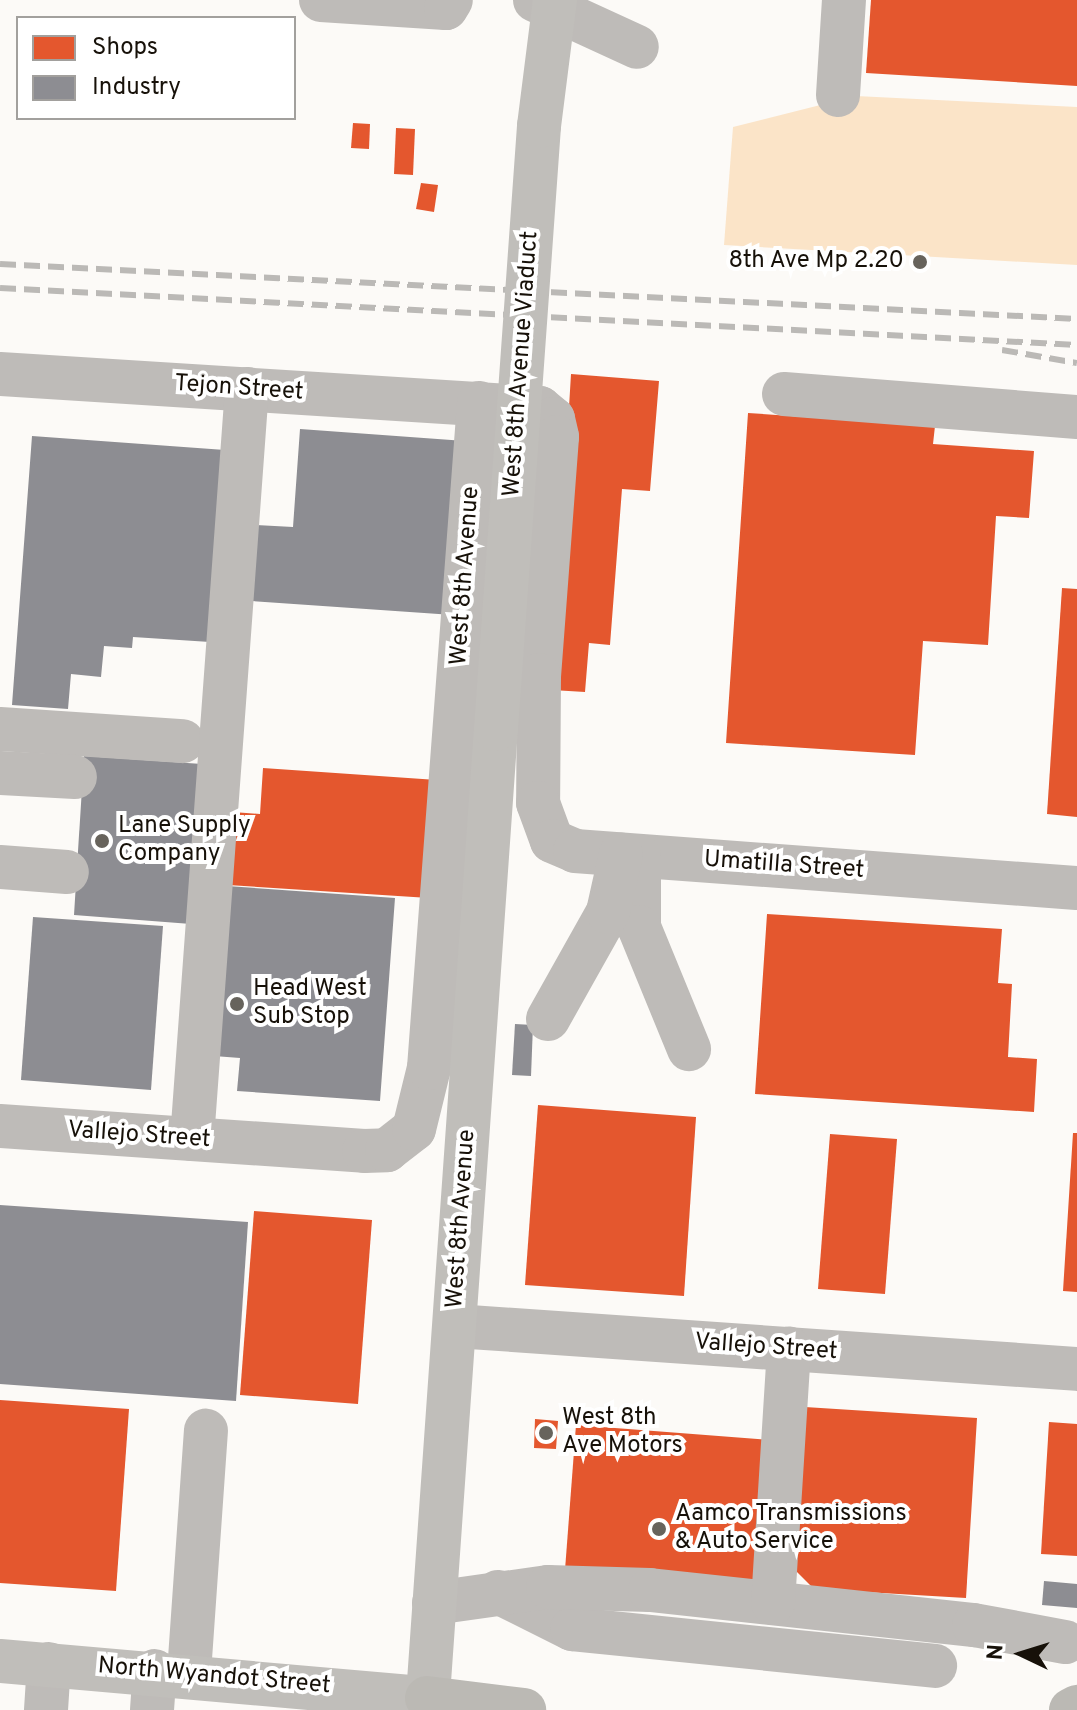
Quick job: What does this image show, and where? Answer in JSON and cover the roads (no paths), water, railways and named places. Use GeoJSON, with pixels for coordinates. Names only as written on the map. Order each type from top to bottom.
{"type":"FeatureCollection","features":[{"type":"Feature","properties":{"kind":"highway"},"geometry":{"type":"LineString","coordinates":[[427,1704],[524,1710]]}},
{"type":"Feature","properties":{"kind":"highway"},"geometry":{"type":"LineString","coordinates":[[1071,1710],[1077,1707]]}},
{"type":"Feature","properties":{"kind":"main road","name":"West 8th Avenue Viaduct"},"geometry":{"type":"LineString","coordinates":[[496,729],[539,126],[555,0]]}},
{"type":"Feature","properties":{"kind":"main road","name":"West 8th Avenue"},"geometry":{"type":"LineString","coordinates":[[427,1704],[496,729]]}},
{"type":"Feature","properties":{"kind":"main road","name":"North Wyandot Street"},"geometry":{"type":"LineString","coordinates":[[0,1661],[49,1664],[165,1685],[427,1704]]}},
{"type":"Feature","properties":{"kind":"main road"},"geometry":{"type":"LineString","coordinates":[[165,1685],[270,1710]]}},
{"type":"Feature","properties":{"kind":"street"},"geometry":{"type":"LineString","coordinates":[[321,0],[446,8],[451,0]]}},
{"type":"Feature","properties":{"kind":"street"},"geometry":{"type":"LineString","coordinates":[[535,0],[637,47]]}},
{"type":"Feature","properties":{"kind":"street"},"geometry":{"type":"LineString","coordinates":[[838,95],[844,0]]}},
{"type":"Feature","properties":{"kind":"street","name":"Tejon Street"},"geometry":{"type":"LineString","coordinates":[[0,374],[540,408],[553,419],[557,437],[538,785]]}},
{"type":"Feature","properties":{"kind":"street"},"geometry":{"type":"LineString","coordinates":[[192,1139],[247,389]]}},
{"type":"Feature","properties":{"kind":"street"},"geometry":{"type":"LineString","coordinates":[[784,394],[1077,417]]}},
{"type":"Feature","properties":{"kind":"street","name":"West 8th Avenue"},"geometry":{"type":"LineString","coordinates":[[414,1129],[429,1068],[479,403]]}},
{"type":"Feature","properties":{"kind":"street"},"geometry":{"type":"LineString","coordinates":[[0,729],[183,741]]}},
{"type":"Feature","properties":{"kind":"street"},"geometry":{"type":"LineString","coordinates":[[0,773],[75,777]]}},
{"type":"Feature","properties":{"kind":"street","name":"Umatilla Street"},"geometry":{"type":"LineString","coordinates":[[538,785],[540,819],[552,841],[575,851],[1077,888]]}},
{"type":"Feature","properties":{"kind":"street"},"geometry":{"type":"LineString","coordinates":[[548,1019],[608,912],[630,855]]}},
{"type":"Feature","properties":{"kind":"street"},"geometry":{"type":"LineString","coordinates":[[630,855],[639,927],[689,1049]]}},
{"type":"Feature","properties":{"kind":"street"},"geometry":{"type":"LineString","coordinates":[[0,867],[67,872]]}},
{"type":"Feature","properties":{"kind":"street","name":"Vallejo Street"},"geometry":{"type":"LineString","coordinates":[[0,1126],[364,1151],[387,1150],[414,1129]]}},
{"type":"Feature","properties":{"kind":"street","name":"Vallejo Street"},"geometry":{"type":"LineString","coordinates":[[455,1326],[1077,1369]]}},
{"type":"Feature","properties":{"kind":"street"},"geometry":{"type":"LineString","coordinates":[[773,1603],[789,1349]]}},
{"type":"Feature","properties":{"kind":"street"},"geometry":{"type":"LineString","coordinates":[[165,1685],[206,1431]]}},
{"type":"Feature","properties":{"kind":"street"},"geometry":{"type":"LineString","coordinates":[[434,1603],[498,1592],[650,1590],[1065,1642]]}},
{"type":"Feature","properties":{"kind":"street"},"geometry":{"type":"LineString","coordinates":[[498,1592],[572,1629],[935,1666]]}},
{"type":"Feature","properties":{"kind":"street"},"geometry":{"type":"LineString","coordinates":[[46,1710],[49,1664]]}},
{"type":"Feature","properties":{"kind":"railway"},"geometry":{"type":"LineString","coordinates":[[0,264],[1077,319]]}},
{"type":"Feature","properties":{"kind":"railway"},"geometry":{"type":"LineString","coordinates":[[0,288],[1077,345]]}},
{"type":"Feature","properties":{"kind":"railway"},"geometry":{"type":"LineString","coordinates":[[1002,350],[1077,363]]}},
{"type":"Feature","properties":{"kind":"place","name":"8th Ave Mp 2.20"},"geometry":{"type":"Point","coordinates":[920,262]}},
{"type":"Feature","properties":{"kind":"place","name":"Lane Supply Company"},"geometry":{"type":"Point","coordinates":[102,841]}},
{"type":"Feature","properties":{"kind":"place","name":"Head West Sub Stop"},"geometry":{"type":"Point","coordinates":[237,1004]}},
{"type":"Feature","properties":{"kind":"place","name":"West 8th Ave Motors"},"geometry":{"type":"Point","coordinates":[546,1433]}},
{"type":"Feature","properties":{"kind":"place","name":"Aamco Transmissions & Auto Service"},"geometry":{"type":"Point","coordinates":[659,1529]}}]}
